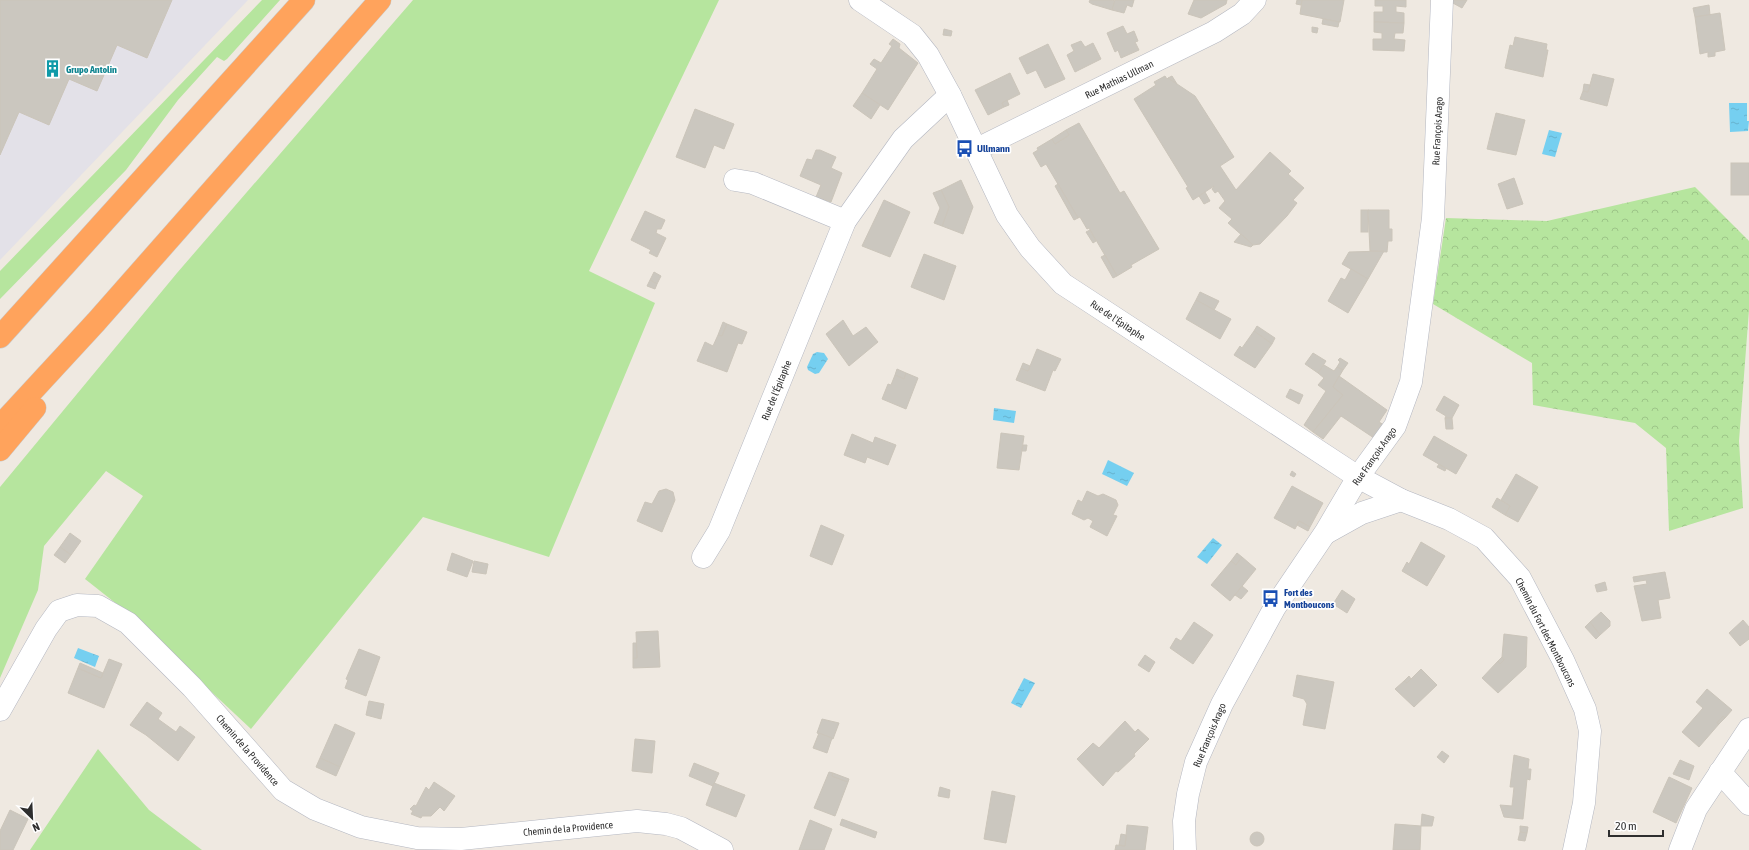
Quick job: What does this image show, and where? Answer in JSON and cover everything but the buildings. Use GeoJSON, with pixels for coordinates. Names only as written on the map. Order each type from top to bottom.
{"type":"FeatureCollection","features":[{"type":"Feature","properties":{"kind":"highway"},"geometry":{"type":"LineString","coordinates":[[0,337],[304,0]]}},
{"type":"Feature","properties":{"kind":"highway"},"geometry":{"type":"LineString","coordinates":[[0,426],[96,322],[380,0]]}},
{"type":"Feature","properties":{"kind":"highway"},"geometry":{"type":"LineString","coordinates":[[0,328],[52,279]]}},
{"type":"Feature","properties":{"kind":"highway"},"geometry":{"type":"LineString","coordinates":[[0,450],[42,401],[96,322]]}},
{"type":"Feature","properties":{"kind":"street","name":"Rue de l'Épitaphe"},"geometry":{"type":"LineString","coordinates":[[860,0],[912,35],[928,55],[977,149],[1007,215],[1030,248],[1064,284],[1358,477]]}},
{"type":"Feature","properties":{"kind":"street","name":"Rue Mathias Ullman"},"geometry":{"type":"LineString","coordinates":[[977,149],[1214,32],[1242,14],[1255,0]]}},
{"type":"Feature","properties":{"kind":"street","name":"Rue François Arago"},"geometry":{"type":"LineString","coordinates":[[1185,850],[1184,821],[1188,794],[1196,762],[1222,704],[1276,607],[1325,534],[1358,477],[1395,426],[1411,382],[1433,218],[1442,0]]}},
{"type":"Feature","properties":{"kind":"street","name":"Rue de l'Épitaphe"},"geometry":{"type":"LineString","coordinates":[[702,557],[719,531],[845,221],[903,139],[950,95]]}},
{"type":"Feature","properties":{"kind":"street"},"geometry":{"type":"LineString","coordinates":[[735,180],[752,183],[845,221]]}},
{"type":"Feature","properties":{"kind":"street","name":"Chemin du Fort des Montboucons"},"geometry":{"type":"LineString","coordinates":[[1358,477],[1401,500],[1450,519],[1484,538],[1520,578],[1563,660],[1585,709],[1590,731],[1584,803],[1574,850]]}},
{"type":"Feature","properties":{"kind":"street"},"geometry":{"type":"LineString","coordinates":[[1325,534],[1362,513],[1401,500]]}},
{"type":"Feature","properties":{"kind":"street","name":"Chemin de la Providence"},"geometry":{"type":"LineString","coordinates":[[0,710],[46,629],[59,612],[77,605],[98,606],[128,623],[192,687],[283,790],[315,809],[362,827],[417,838],[461,839],[637,821],[666,824],[681,828],[722,850]]}},
{"type":"Feature","properties":{"kind":"street"},"geometry":{"type":"LineString","coordinates":[[1680,850],[1696,809],[1749,729]]}},
{"type":"Feature","properties":{"kind":"street"},"geometry":{"type":"LineString","coordinates":[[1720,772],[1749,804]]}},
{"type":"Feature","properties":{"kind":"shaded area"},"geometry":{"type":"Polygon","coordinates":[[[0,0],[248,0],[0,260],[0,0]]]}},
{"type":"Feature","properties":{"kind":"green space"},"geometry":{"type":"Polygon","coordinates":[[[262,0],[280,0],[227,59],[224,61],[217,57],[178,100],[126,170],[0,299],[0,271],[262,0]]]}},
{"type":"Feature","properties":{"kind":"green space"},"geometry":{"type":"Polygon","coordinates":[[[413,0],[719,0],[589,271],[655,303],[549,557],[423,517],[251,729],[123,609],[85,579],[143,496],[106,471],[44,546],[38,590],[0,678],[0,487],[177,273],[413,0]]]}},
{"type":"Feature","properties":{"kind":"green space"},"geometry":{"type":"Polygon","coordinates":[[[1695,187],[1749,241],[1749,310],[1739,441],[1743,508],[1669,531],[1666,448],[1635,423],[1533,405],[1532,363],[1433,304],[1446,218],[1547,221],[1695,187]]]}},
{"type":"Feature","properties":{"kind":"green space"},"geometry":{"type":"Polygon","coordinates":[[[98,749],[149,810],[202,850],[30,850],[98,749]]]}},
{"type":"Feature","properties":{"kind":"water"},"geometry":{"type":"Polygon","coordinates":[[[1729,103],[1747,103],[1747,121],[1749,121],[1748,131],[1730,132],[1729,103]]]}},
{"type":"Feature","properties":{"kind":"water"},"geometry":{"type":"Polygon","coordinates":[[[1549,130],[1562,133],[1555,157],[1542,154],[1549,130]]]}},
{"type":"Feature","properties":{"kind":"water"},"geometry":{"type":"Polygon","coordinates":[[[817,352],[824,353],[828,359],[819,373],[815,374],[808,370],[807,367],[813,354],[817,352]]]}},
{"type":"Feature","properties":{"kind":"water"},"geometry":{"type":"Polygon","coordinates":[[[994,408],[1016,411],[1014,423],[993,420],[994,408]]]}},
{"type":"Feature","properties":{"kind":"water"},"geometry":{"type":"Polygon","coordinates":[[[1108,460],[1134,473],[1127,486],[1102,474],[1108,460]]]}},
{"type":"Feature","properties":{"kind":"water"},"geometry":{"type":"Polygon","coordinates":[[[1213,538],[1222,545],[1207,564],[1197,557],[1213,538]]]}},
{"type":"Feature","properties":{"kind":"water"},"geometry":{"type":"Polygon","coordinates":[[[78,648],[99,656],[95,667],[74,658],[78,648]]]}},
{"type":"Feature","properties":{"kind":"water"},"geometry":{"type":"Polygon","coordinates":[[[1024,678],[1035,683],[1021,708],[1011,703],[1024,678]]]}},
{"type":"Feature","properties":{"kind":"place","name":"Grupo Antolin"},"geometry":{"type":"Point","coordinates":[53,69]}},
{"type":"Feature","properties":{"kind":"place","name":"Ullmann"},"geometry":{"type":"Point","coordinates":[964,148]}},
{"type":"Feature","properties":{"kind":"place","name":"Fort des Montboucons"},"geometry":{"type":"Point","coordinates":[1271,598]}}]}
